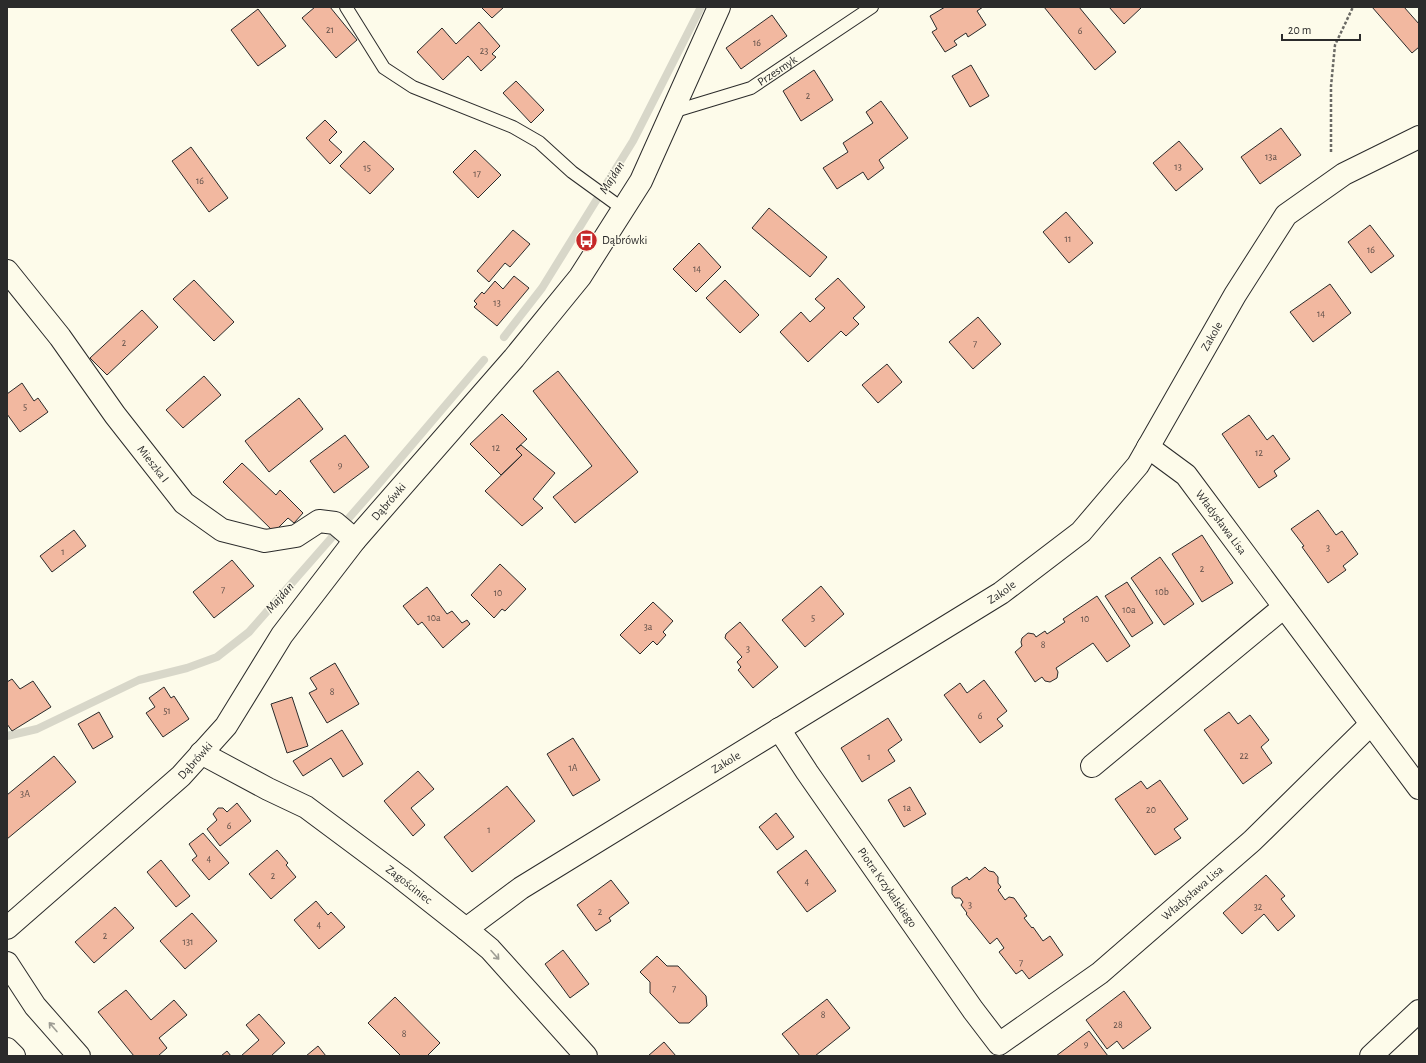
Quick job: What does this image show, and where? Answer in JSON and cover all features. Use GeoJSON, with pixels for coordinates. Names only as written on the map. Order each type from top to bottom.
{"type":"FeatureCollection","features":[{"type":"Feature","properties":{"kind":"street","name":"Dąbrówki"},"geometry":{"type":"LineString","coordinates":[[7,928],[181,776],[226,726],[346,532],[514,358],[580,278],[616,204],[641,182],[719,7]]}},
{"type":"Feature","properties":{"kind":"street","name":"Zakole"},"geometry":{"type":"LineString","coordinates":[[466,928],[521,888],[1001,593],[1081,532],[1138,465],[1235,295],[1286,215],[1344,174],[1419,137]]}},
{"type":"Feature","properties":{"kind":"street","name":"Mieszka I"},"geometry":{"type":"LineString","coordinates":[[7,271],[60,337],[115,415],[184,502],[222,530],[264,541],[296,536],[319,521],[346,532]]}},
{"type":"Feature","properties":{"kind":"street","name":"Władysława Lisa"},"geometry":{"type":"LineString","coordinates":[[1148,447],[1186,475],[1419,788]]}},
{"type":"Feature","properties":{"kind":"street"},"geometry":{"type":"LineString","coordinates":[[1092,766],[1284,607]]}},
{"type":"Feature","properties":{"kind":"street","name":"Władysława Lisa"},"geometry":{"type":"LineString","coordinates":[[999,1044],[1100,973],[1252,842],[1371,724]]}},
{"type":"Feature","properties":{"kind":"street","name":"Piotra Krzykalskiego"},"geometry":{"type":"LineString","coordinates":[[779,729],[811,779],[969,1004],[999,1044]]}},
{"type":"Feature","properties":{"kind":"street","name":"Zagościniec"},"geometry":{"type":"LineString","coordinates":[[201,753],[268,789],[306,807],[466,928],[490,949],[586,1056]]}},
{"type":"Feature","properties":{"kind":"street"},"geometry":{"type":"LineString","coordinates":[[7,963],[35,1006],[79,1056]]}},
{"type":"Feature","properties":{"kind":"street"},"geometry":{"type":"LineString","coordinates":[[1371,1056],[1419,1011]]}},
{"type":"Feature","properties":{"kind":"street"},"geometry":{"type":"LineString","coordinates":[[7,1049],[14,1056]]}},
{"type":"Feature","properties":{"kind":"lane"},"geometry":{"type":"LineString","coordinates":[[346,7],[384,68],[413,87],[513,127],[538,142],[572,172],[616,204]]}},
{"type":"Feature","properties":{"kind":"lane","name":"Przesmyk"},"geometry":{"type":"LineString","coordinates":[[672,112],[751,88],[872,7]]}},
{"type":"Feature","properties":{"kind":"path"},"geometry":{"type":"LineString","coordinates":[[1332,183],[1330,86],[1335,45],[1354,7]]}},
{"type":"Feature","properties":{"kind":"building"},"geometry":{"type":"Polygon","coordinates":[[[315,7],[330,7],[357,40],[336,58],[302,18],[315,7]]]}},
{"type":"Feature","properties":{"kind":"building"},"geometry":{"type":"Polygon","coordinates":[[[481,7],[504,7],[492,18],[481,7]]]}},
{"type":"Feature","properties":{"kind":"building"},"geometry":{"type":"Polygon","coordinates":[[[945,7],[983,7],[977,11],[986,25],[968,37],[966,33],[954,41],[957,45],[945,52],[932,32],[937,29],[930,16],[945,7]]]}},
{"type":"Feature","properties":{"kind":"building"},"geometry":{"type":"Polygon","coordinates":[[[1044,7],[1079,7],[1116,52],[1095,70],[1044,7]]]}},
{"type":"Feature","properties":{"kind":"building"},"geometry":{"type":"Polygon","coordinates":[[[1109,7],[1142,7],[1124,24],[1109,7]]]}},
{"type":"Feature","properties":{"kind":"building"},"geometry":{"type":"Polygon","coordinates":[[[1372,7],[1404,7],[1419,24],[1419,47],[1412,53],[1372,7]]]}},
{"type":"Feature","properties":{"kind":"building"},"geometry":{"type":"Polygon","coordinates":[[[258,9],[286,46],[258,66],[231,30],[258,9]]]}},
{"type":"Feature","properties":{"kind":"building"},"geometry":{"type":"Polygon","coordinates":[[[772,15],[787,36],[741,69],[726,48],[772,15]]]}},
{"type":"Feature","properties":{"kind":"building"},"geometry":{"type":"Polygon","coordinates":[[[479,22],[500,46],[492,54],[496,57],[481,71],[468,56],[443,80],[417,52],[442,28],[456,44],[479,22]]]}},
{"type":"Feature","properties":{"kind":"building"},"geometry":{"type":"Polygon","coordinates":[[[971,65],[989,96],[970,107],[952,76],[971,65]]]}},
{"type":"Feature","properties":{"kind":"building"},"geometry":{"type":"Polygon","coordinates":[[[814,70],[833,100],[801,121],[783,91],[814,70]]]}},
{"type":"Feature","properties":{"kind":"building"},"geometry":{"type":"Polygon","coordinates":[[[516,81],[544,110],[531,123],[503,93],[516,81]]]}},
{"type":"Feature","properties":{"kind":"building"},"geometry":{"type":"Polygon","coordinates":[[[881,101],[908,138],[879,160],[884,168],[868,180],[863,172],[837,189],[823,168],[848,152],[843,143],[873,123],[866,112],[881,101]]]}},
{"type":"Feature","properties":{"kind":"building"},"geometry":{"type":"Polygon","coordinates":[[[325,120],[337,132],[329,140],[342,152],[330,164],[306,138],[325,120]]]}},
{"type":"Feature","properties":{"kind":"building"},"geometry":{"type":"Polygon","coordinates":[[[1281,128],[1301,155],[1260,184],[1241,157],[1281,128]]]}},
{"type":"Feature","properties":{"kind":"building"},"geometry":{"type":"Polygon","coordinates":[[[364,141],[394,169],[370,194],[340,166],[364,141]]]}},
{"type":"Feature","properties":{"kind":"building"},"geometry":{"type":"Polygon","coordinates":[[[1179,141],[1203,169],[1176,191],[1153,163],[1179,141]]]}},
{"type":"Feature","properties":{"kind":"building"},"geometry":{"type":"Polygon","coordinates":[[[191,147],[228,198],[209,212],[172,161],[191,147]]]}},
{"type":"Feature","properties":{"kind":"building"},"geometry":{"type":"Polygon","coordinates":[[[475,150],[501,175],[478,198],[453,172],[475,150]]]}},
{"type":"Feature","properties":{"kind":"building"},"geometry":{"type":"Polygon","coordinates":[[[769,208],[827,257],[810,277],[752,228],[769,208]]]}},
{"type":"Feature","properties":{"kind":"building"},"geometry":{"type":"Polygon","coordinates":[[[1066,212],[1093,243],[1069,263],[1043,232],[1066,212]]]}},
{"type":"Feature","properties":{"kind":"building"},"geometry":{"type":"Polygon","coordinates":[[[1370,225],[1394,256],[1371,273],[1348,242],[1370,225]]]}},
{"type":"Feature","properties":{"kind":"building"},"geometry":{"type":"Polygon","coordinates":[[[513,230],[530,244],[510,267],[505,263],[489,282],[477,271],[513,230]]]}},
{"type":"Feature","properties":{"kind":"building"},"geometry":{"type":"Polygon","coordinates":[[[699,243],[721,267],[696,292],[673,269],[699,243]]]}},
{"type":"Feature","properties":{"kind":"building"},"geometry":{"type":"Polygon","coordinates":[[[514,276],[529,288],[497,326],[474,307],[477,304],[474,301],[482,292],[484,294],[495,281],[503,289],[514,276]]]}},
{"type":"Feature","properties":{"kind":"building"},"geometry":{"type":"Polygon","coordinates":[[[838,278],[865,307],[853,318],[859,324],[846,336],[841,331],[808,362],[780,332],[801,312],[810,322],[825,308],[815,299],[838,278]]]}},
{"type":"Feature","properties":{"kind":"building"},"geometry":{"type":"Polygon","coordinates":[[[194,280],[234,322],[214,341],[173,299],[194,280]]]}},
{"type":"Feature","properties":{"kind":"building"},"geometry":{"type":"Polygon","coordinates":[[[725,280],[759,315],[740,333],[706,298],[725,280]]]}},
{"type":"Feature","properties":{"kind":"building"},"geometry":{"type":"Polygon","coordinates":[[[1330,284],[1351,313],[1313,342],[1290,312],[1330,284]]]}},
{"type":"Feature","properties":{"kind":"building"},"geometry":{"type":"Polygon","coordinates":[[[142,310],[158,327],[107,375],[90,358],[142,310]]]}},
{"type":"Feature","properties":{"kind":"building"},"geometry":{"type":"Polygon","coordinates":[[[978,317],[1001,344],[973,369],[949,342],[978,317]]]}},
{"type":"Feature","properties":{"kind":"building"},"geometry":{"type":"Polygon","coordinates":[[[887,364],[902,382],[878,403],[862,385],[887,364]]]}},
{"type":"Feature","properties":{"kind":"building"},"geometry":{"type":"Polygon","coordinates":[[[558,371],[638,472],[575,523],[553,497],[592,466],[533,391],[558,371]]]}},
{"type":"Feature","properties":{"kind":"building"},"geometry":{"type":"Polygon","coordinates":[[[204,376],[221,395],[183,428],[166,410],[204,376]]]}},
{"type":"Feature","properties":{"kind":"building"},"geometry":{"type":"Polygon","coordinates":[[[22,383],[34,401],[38,398],[48,412],[20,432],[7,414],[7,394],[22,383]]]}},
{"type":"Feature","properties":{"kind":"building"},"geometry":{"type":"Polygon","coordinates":[[[299,398],[323,429],[269,472],[245,441],[299,398]]]}},
{"type":"Feature","properties":{"kind":"building"},"geometry":{"type":"Polygon","coordinates":[[[502,414],[527,439],[516,449],[522,455],[501,475],[470,444],[502,414]]]}},
{"type":"Feature","properties":{"kind":"building"},"geometry":{"type":"Polygon","coordinates":[[[1249,415],[1267,440],[1273,435],[1290,459],[1274,471],[1277,476],[1259,488],[1222,434],[1249,415]]]}},
{"type":"Feature","properties":{"kind":"building"},"geometry":{"type":"Polygon","coordinates":[[[345,435],[369,467],[334,493],[310,461],[345,435]]]}},
{"type":"Feature","properties":{"kind":"building"},"geometry":{"type":"Polygon","coordinates":[[[521,445],[555,473],[533,499],[543,508],[522,526],[485,491],[522,455],[516,449],[521,445]]]}},
{"type":"Feature","properties":{"kind":"building"},"geometry":{"type":"Polygon","coordinates":[[[242,463],[276,495],[280,490],[303,513],[294,523],[288,518],[274,532],[223,482],[242,463]]]}},
{"type":"Feature","properties":{"kind":"building"},"geometry":{"type":"Polygon","coordinates":[[[1318,510],[1336,535],[1342,531],[1358,554],[1343,566],[1346,570],[1328,583],[1291,529],[1318,510]]]}},
{"type":"Feature","properties":{"kind":"building"},"geometry":{"type":"Polygon","coordinates":[[[74,530],[86,546],[52,572],[40,556],[74,530]]]}},
{"type":"Feature","properties":{"kind":"building"},"geometry":{"type":"Polygon","coordinates":[[[1202,535],[1233,583],[1202,602],[1172,554],[1202,535]]]}},
{"type":"Feature","properties":{"kind":"building"},"geometry":{"type":"Polygon","coordinates":[[[1160,557],[1194,604],[1164,625],[1131,578],[1160,557]]]}},
{"type":"Feature","properties":{"kind":"building"},"geometry":{"type":"Polygon","coordinates":[[[232,560],[254,586],[214,618],[193,592],[232,560]]]}},
{"type":"Feature","properties":{"kind":"building"},"geometry":{"type":"Polygon","coordinates":[[[500,564],[526,589],[505,611],[502,609],[494,618],[471,595],[500,564]]]}},
{"type":"Feature","properties":{"kind":"building"},"geometry":{"type":"Polygon","coordinates":[[[1127,582],[1153,623],[1132,637],[1105,596],[1127,582]]]}},
{"type":"Feature","properties":{"kind":"building"},"geometry":{"type":"Polygon","coordinates":[[[821,586],[844,614],[805,647],[782,620],[821,586]]]}},
{"type":"Feature","properties":{"kind":"building"},"geometry":{"type":"Polygon","coordinates":[[[427,587],[447,614],[452,611],[462,623],[467,620],[470,624],[443,648],[422,622],[418,625],[403,606],[427,587]]]}},
{"type":"Feature","properties":{"kind":"building"},"geometry":{"type":"Polygon","coordinates":[[[1097,596],[1130,646],[1107,662],[1093,643],[1056,668],[1058,672],[1057,678],[1050,682],[1045,681],[1042,677],[1035,682],[1015,652],[1022,646],[1022,638],[1028,633],[1034,634],[1036,637],[1045,631],[1047,634],[1065,622],[1063,619],[1097,596]]]}},
{"type":"Feature","properties":{"kind":"building"},"geometry":{"type":"Polygon","coordinates":[[[653,602],[673,621],[663,632],[666,635],[657,645],[653,641],[640,654],[620,635],[653,602]]]}},
{"type":"Feature","properties":{"kind":"building"},"geometry":{"type":"Polygon","coordinates":[[[740,622],[778,667],[753,688],[738,670],[741,667],[737,662],[742,657],[725,638],[726,634],[740,622]]]}},
{"type":"Feature","properties":{"kind":"building"},"geometry":{"type":"Polygon","coordinates":[[[335,663],[359,704],[327,723],[309,693],[317,689],[310,678],[335,663]]]}},
{"type":"Feature","properties":{"kind":"building"},"geometry":{"type":"Polygon","coordinates":[[[12,679],[20,689],[33,681],[51,707],[12,731],[7,724],[7,682],[12,679]]]}},
{"type":"Feature","properties":{"kind":"building"},"geometry":{"type":"Polygon","coordinates":[[[984,680],[1007,711],[997,719],[1003,726],[980,743],[944,695],[960,683],[967,693],[984,680]]]}},
{"type":"Feature","properties":{"kind":"building"},"geometry":{"type":"Polygon","coordinates":[[[164,687],[171,698],[174,696],[189,719],[163,737],[146,713],[155,707],[149,698],[164,687]]]}},
{"type":"Feature","properties":{"kind":"building"},"geometry":{"type":"Polygon","coordinates":[[[292,697],[308,746],[287,753],[271,704],[292,697]]]}},
{"type":"Feature","properties":{"kind":"building"},"geometry":{"type":"Polygon","coordinates":[[[99,712],[113,737],[93,749],[78,724],[99,712]]]}},
{"type":"Feature","properties":{"kind":"building"},"geometry":{"type":"Polygon","coordinates":[[[1229,712],[1238,724],[1250,715],[1269,740],[1261,747],[1272,763],[1243,784],[1204,730],[1229,712]]]}},
{"type":"Feature","properties":{"kind":"building"},"geometry":{"type":"Polygon","coordinates":[[[888,718],[902,740],[888,750],[895,761],[862,782],[841,748],[888,718]]]}},
{"type":"Feature","properties":{"kind":"building"},"geometry":{"type":"Polygon","coordinates":[[[342,730],[363,764],[343,777],[331,758],[303,776],[293,761],[342,730]]]}},
{"type":"Feature","properties":{"kind":"building"},"geometry":{"type":"Polygon","coordinates":[[[573,738],[600,780],[573,796],[547,754],[573,738]]]}},
{"type":"Feature","properties":{"kind":"building"},"geometry":{"type":"Polygon","coordinates":[[[54,756],[76,782],[7,839],[7,795],[54,756]]]}},
{"type":"Feature","properties":{"kind":"building"},"geometry":{"type":"Polygon","coordinates":[[[418,771],[434,789],[411,808],[425,825],[413,836],[384,801],[418,771]]]}},
{"type":"Feature","properties":{"kind":"building"},"geometry":{"type":"Polygon","coordinates":[[[1160,780],[1188,819],[1174,829],[1181,838],[1155,855],[1115,799],[1141,781],[1147,789],[1160,780]]]}},
{"type":"Feature","properties":{"kind":"building"},"geometry":{"type":"Polygon","coordinates":[[[507,786],[535,821],[472,872],[444,837],[507,786]]]}},
{"type":"Feature","properties":{"kind":"building"},"geometry":{"type":"Polygon","coordinates":[[[910,787],[926,814],[904,827],[888,800],[910,787]]]}},
{"type":"Feature","properties":{"kind":"building"},"geometry":{"type":"Polygon","coordinates":[[[237,803],[251,821],[220,846],[207,829],[217,820],[213,814],[218,808],[223,808],[227,812],[237,803]]]}},
{"type":"Feature","properties":{"kind":"building"},"geometry":{"type":"Polygon","coordinates":[[[776,813],[794,837],[777,850],[759,827],[776,813]]]}},
{"type":"Feature","properties":{"kind":"building"},"geometry":{"type":"Polygon","coordinates":[[[203,833],[229,863],[209,880],[192,860],[197,856],[189,844],[203,833]]]}},
{"type":"Feature","properties":{"kind":"building"},"geometry":{"type":"Polygon","coordinates":[[[277,850],[288,863],[286,865],[296,877],[271,899],[249,874],[277,850]]]}},
{"type":"Feature","properties":{"kind":"building"},"geometry":{"type":"Polygon","coordinates":[[[806,850],[836,891],[807,912],[777,872],[806,850]]]}},
{"type":"Feature","properties":{"kind":"building"},"geometry":{"type":"Polygon","coordinates":[[[161,860],[190,896],[176,907],[147,872],[161,860]]]}},
{"type":"Feature","properties":{"kind":"building"},"geometry":{"type":"Polygon","coordinates":[[[985,867],[989,871],[994,872],[998,877],[998,883],[1001,887],[998,890],[1005,900],[1009,897],[1014,898],[1027,916],[1024,918],[1032,928],[1033,927],[1043,941],[1050,936],[1063,955],[1029,979],[1022,970],[1016,974],[999,952],[1004,948],[997,938],[990,944],[966,914],[967,913],[961,905],[963,902],[960,898],[955,898],[952,894],[952,887],[967,877],[969,880],[985,867]]]}},
{"type":"Feature","properties":{"kind":"building"},"geometry":{"type":"Polygon","coordinates":[[[1266,875],[1285,896],[1281,899],[1295,916],[1278,931],[1264,914],[1242,934],[1223,913],[1266,875]]]}},
{"type":"Feature","properties":{"kind":"building"},"geometry":{"type":"Polygon","coordinates":[[[611,880],[629,903],[609,918],[611,921],[596,931],[577,905],[611,880]]]}},
{"type":"Feature","properties":{"kind":"building"},"geometry":{"type":"Polygon","coordinates":[[[316,901],[328,915],[331,912],[345,927],[319,949],[294,920],[316,901]]]}},
{"type":"Feature","properties":{"kind":"building"},"geometry":{"type":"Polygon","coordinates":[[[115,907],[134,928],[94,963],[75,942],[115,907]]]}},
{"type":"Feature","properties":{"kind":"building"},"geometry":{"type":"Polygon","coordinates":[[[192,913],[217,941],[185,969],[160,941],[192,913]]]}},
{"type":"Feature","properties":{"kind":"building"},"geometry":{"type":"Polygon","coordinates":[[[563,950],[589,984],[570,998],[545,964],[563,950]]]}},
{"type":"Feature","properties":{"kind":"building"},"geometry":{"type":"Polygon","coordinates":[[[657,956],[667,966],[678,966],[706,996],[707,1006],[689,1023],[679,1023],[650,993],[650,982],[640,972],[657,956]]]}},
{"type":"Feature","properties":{"kind":"building"},"geometry":{"type":"Polygon","coordinates":[[[126,990],[151,1020],[174,1000],[187,1015],[159,1038],[167,1048],[158,1056],[134,1056],[98,1012],[126,990]]]}},
{"type":"Feature","properties":{"kind":"building"},"geometry":{"type":"Polygon","coordinates":[[[1124,991],[1151,1028],[1123,1049],[1117,1041],[1107,1049],[1086,1020],[1124,991]]]}},
{"type":"Feature","properties":{"kind":"building"},"geometry":{"type":"Polygon","coordinates":[[[395,997],[440,1043],[427,1056],[401,1056],[368,1023],[395,997]]]}},
{"type":"Feature","properties":{"kind":"building"},"geometry":{"type":"Polygon","coordinates":[[[827,999],[850,1028],[815,1056],[800,1056],[782,1034],[827,999]]]}},
{"type":"Feature","properties":{"kind":"building"},"geometry":{"type":"Polygon","coordinates":[[[259,1014],[285,1043],[271,1056],[241,1056],[259,1040],[246,1025],[259,1014]]]}},
{"type":"Feature","properties":{"kind":"building"},"geometry":{"type":"Polygon","coordinates":[[[1089,1031],[1108,1056],[1056,1056],[1089,1031]]]}},
{"type":"Feature","properties":{"kind":"building"},"geometry":{"type":"Polygon","coordinates":[[[664,1042],[676,1056],[648,1056],[664,1042]]]}},
{"type":"Feature","properties":{"kind":"building"},"geometry":{"type":"Polygon","coordinates":[[[318,1046],[326,1056],[306,1056],[318,1046]]]}},
{"type":"Feature","properties":{"kind":"building"},"geometry":{"type":"Polygon","coordinates":[[[227,1051],[231,1056],[221,1056],[227,1051]]]}},
{"type":"Feature","properties":{"kind":"waterway","name":"Majdan"},"geometry":{"type":"LineString","coordinates":[[504,337],[542,288],[633,141],[701,7]]}},
{"type":"Feature","properties":{"kind":"waterway","name":"Majdan"},"geometry":{"type":"LineString","coordinates":[[7,736],[37,729],[139,680],[187,668],[217,657],[249,632],[376,487],[484,360]]}},
{"type":"Feature","properties":{"kind":"place","name":"Dąbrówki"},"geometry":{"type":"Point","coordinates":[587,240]}}]}
